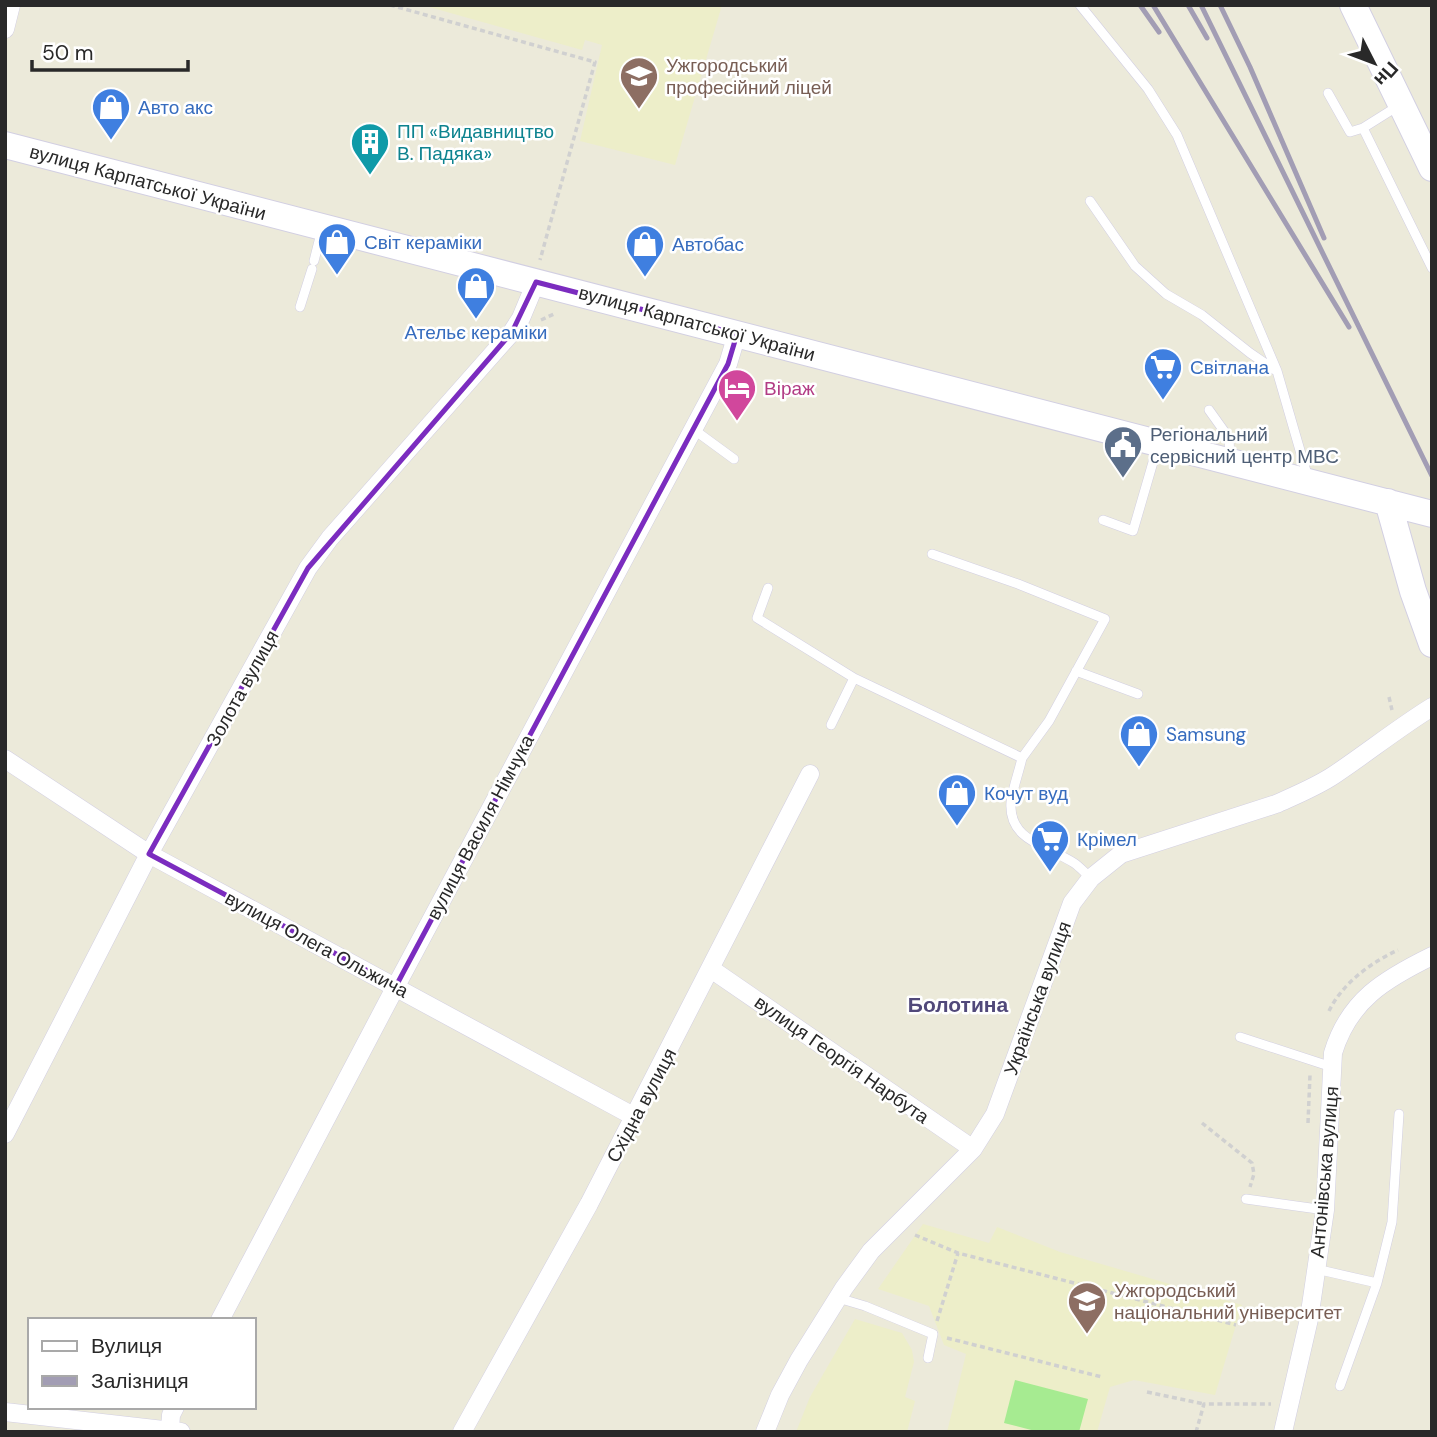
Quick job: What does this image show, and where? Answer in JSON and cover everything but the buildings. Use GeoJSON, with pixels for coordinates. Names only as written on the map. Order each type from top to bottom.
{"type":"FeatureCollection","features":[{"type":"Feature","properties":{"kind":"main road"},"geometry":{"type":"LineString","coordinates":[[1353,5],[1432,168]]}},
{"type":"Feature","properties":{"kind":"main road","name":"вулиця Карпатської України"},"geometry":{"type":"LineString","coordinates":[[5,145],[323,227],[538,272],[737,334],[1432,514]]}},
{"type":"Feature","properties":{"kind":"main road"},"geometry":{"type":"LineString","coordinates":[[1388,502],[1413,591],[1432,643]]}},
{"type":"Feature","properties":{"kind":"street"},"geometry":{"type":"LineString","coordinates":[[5,29],[11,5]]}},
{"type":"Feature","properties":{"kind":"street","name":"Золота вулиця"},"geometry":{"type":"LineString","coordinates":[[5,1134],[149,854],[308,568],[330,538],[513,332],[538,272]]}},
{"type":"Feature","properties":{"kind":"street","name":"вулиця Василя Німчука"},"geometry":{"type":"LineString","coordinates":[[221,1318],[728,364],[737,334]]}},
{"type":"Feature","properties":{"kind":"street","name":"Українська вулиця"},"geometry":{"type":"LineString","coordinates":[[765,1432],[779,1395],[817,1328],[871,1251],[973,1149],[995,1114],[1072,903],[1091,877],[1121,854],[1276,804],[1301,793],[1332,776],[1397,728],[1432,707]]}},
{"type":"Feature","properties":{"kind":"street","name":"вулиця Олега Ольжича"},"geometry":{"type":"LineString","coordinates":[[5,760],[149,854],[635,1117]]}},
{"type":"Feature","properties":{"kind":"street","name":"Східна вулиця"},"geometry":{"type":"LineString","coordinates":[[462,1432],[635,1117],[810,774]]}},
{"type":"Feature","properties":{"kind":"street","name":"Антонівська вулиця"},"geometry":{"type":"LineString","coordinates":[[1283,1432],[1309,1319],[1325,1210],[1333,1053],[1339,1034],[1356,1007],[1372,991],[1432,956]]}},
{"type":"Feature","properties":{"kind":"street","name":"вулиця Георгія Нарбута"},"geometry":{"type":"LineString","coordinates":[[711,969],[973,1149]]}},
{"type":"Feature","properties":{"kind":"street"},"geometry":{"type":"LineString","coordinates":[[5,1412],[175,1431],[171,1415],[174,1409]]}},
{"type":"Feature","properties":{"kind":"lane"},"geometry":{"type":"LineString","coordinates":[[1080,5],[1148,89],[1177,135],[1277,371],[1309,481]]}},
{"type":"Feature","properties":{"kind":"lane"},"geometry":{"type":"LineString","coordinates":[[1328,93],[1350,132],[1363,128],[1401,104]]}},
{"type":"Feature","properties":{"kind":"lane"},"geometry":{"type":"LineString","coordinates":[[1363,128],[1432,268]]}},
{"type":"Feature","properties":{"kind":"lane"},"geometry":{"type":"LineString","coordinates":[[1090,201],[1135,267],[1166,294],[1202,314],[1277,371]]}},
{"type":"Feature","properties":{"kind":"lane"},"geometry":{"type":"LineString","coordinates":[[300,307],[323,227]]}},
{"type":"Feature","properties":{"kind":"lane"},"geometry":{"type":"LineString","coordinates":[[1209,410],[1229,438],[1230,462]]}},
{"type":"Feature","properties":{"kind":"lane"},"geometry":{"type":"LineString","coordinates":[[693,429],[734,459]]}},
{"type":"Feature","properties":{"kind":"lane"},"geometry":{"type":"LineString","coordinates":[[1102,520],[1133,531],[1159,443]]}},
{"type":"Feature","properties":{"kind":"lane"},"geometry":{"type":"LineString","coordinates":[[932,554],[1018,584],[1104,619],[1049,721],[1022,758],[1011,802],[1012,819],[1019,832],[1030,841],[1073,863],[1091,877]]}},
{"type":"Feature","properties":{"kind":"lane"},"geometry":{"type":"LineString","coordinates":[[768,588],[757,618],[854,678],[1022,758]]}},
{"type":"Feature","properties":{"kind":"lane"},"geometry":{"type":"LineString","coordinates":[[1076,671],[1138,694]]}},
{"type":"Feature","properties":{"kind":"lane"},"geometry":{"type":"LineString","coordinates":[[831,725],[854,678]]}},
{"type":"Feature","properties":{"kind":"lane"},"geometry":{"type":"LineString","coordinates":[[1240,1037],[1332,1067]]}},
{"type":"Feature","properties":{"kind":"lane"},"geometry":{"type":"LineString","coordinates":[[1340,1386],[1377,1283],[1392,1222],[1399,1114]]}},
{"type":"Feature","properties":{"kind":"lane"},"geometry":{"type":"LineString","coordinates":[[1246,1199],[1325,1210]]}},
{"type":"Feature","properties":{"kind":"lane"},"geometry":{"type":"LineString","coordinates":[[1316,1269],[1377,1283]]}},
{"type":"Feature","properties":{"kind":"lane"},"geometry":{"type":"LineString","coordinates":[[838,1298],[933,1334],[928,1358]]}},
{"type":"Feature","properties":{"kind":"path"},"geometry":{"type":"LineString","coordinates":[[390,5],[595,62],[538,272]]}},
{"type":"Feature","properties":{"kind":"path"},"geometry":{"type":"LineString","coordinates":[[539,322],[554,314]]}},
{"type":"Feature","properties":{"kind":"path"},"geometry":{"type":"LineString","coordinates":[[1202,1123],[1252,1163],[1254,1174],[1246,1199]]}},
{"type":"Feature","properties":{"kind":"path"},"geometry":{"type":"LineString","coordinates":[[899,1223],[915,1235],[958,1253],[1236,1325]]}},
{"type":"Feature","properties":{"kind":"path"},"geometry":{"type":"LineString","coordinates":[[958,1253],[933,1334],[1102,1377]]}},
{"type":"Feature","properties":{"kind":"path"},"geometry":{"type":"LineString","coordinates":[[1147,1392],[1204,1404],[1267,1404]]}},
{"type":"Feature","properties":{"kind":"path"},"geometry":{"type":"LineString","coordinates":[[1196,1432],[1204,1404]]}},
{"type":"Feature","properties":{"kind":"highlighted area"},"geometry":{"type":"Polygon","coordinates":[[[536,282],[737,334],[728,364],[396,986],[149,854],[308,568],[512,332],[536,282]]]}},
{"type":"Feature","properties":{"kind":"shaded area","name":"Ужгородський професійний ліцей"},"geometry":{"type":"Polygon","coordinates":[[[422,5],[722,5],[675,165],[580,141],[602,45],[585,40],[582,50],[422,5]]]}},
{"type":"Feature","properties":{"kind":"shaded area","name":"Ужгородський національний університет"},"geometry":{"type":"Polygon","coordinates":[[[923,1224],[989,1243],[997,1227],[1060,1252],[1242,1305],[1215,1395],[1134,1380],[1110,1387],[1097,1432],[947,1432],[966,1354],[944,1345],[929,1306],[878,1289],[923,1224]]]}},
{"type":"Feature","properties":{"kind":"shaded area"},"geometry":{"type":"Polygon","coordinates":[[[855,1319],[902,1333],[912,1350],[914,1362],[905,1397],[915,1401],[907,1432],[796,1432],[810,1397],[855,1319]]]}},
{"type":"Feature","properties":{"kind":"green space"},"geometry":{"type":"Polygon","coordinates":[[[1015,1380],[1088,1399],[1079,1432],[1039,1432],[1004,1423],[1015,1380]]]}},
{"type":"Feature","properties":{"kind":"railway"},"geometry":{"type":"LineString","coordinates":[[1140,5],[1159,32]]}},
{"type":"Feature","properties":{"kind":"railway"},"geometry":{"type":"LineString","coordinates":[[1153,5],[1349,327]]}},
{"type":"Feature","properties":{"kind":"railway"},"geometry":{"type":"LineString","coordinates":[[1188,5],[1207,38]]}},
{"type":"Feature","properties":{"kind":"railway"},"geometry":{"type":"LineString","coordinates":[[1201,5],[1432,476]]}},
{"type":"Feature","properties":{"kind":"railway"},"geometry":{"type":"LineString","coordinates":[[1220,5],[1250,67],[1324,238]]}},
{"type":"Feature","properties":{"kind":"place","name":"Ужгородський професійний ліцей"},"geometry":{"type":"Point","coordinates":[639,110]}},
{"type":"Feature","properties":{"kind":"place","name":"Авто акс"},"geometry":{"type":"Point","coordinates":[111,141]}},
{"type":"Feature","properties":{"kind":"place","name":"ПП «Видавництво В. Падяка»"},"geometry":{"type":"Point","coordinates":[370,176]}},
{"type":"Feature","properties":{"kind":"place","name":"Світ кераміки"},"geometry":{"type":"Point","coordinates":[337,276]}},
{"type":"Feature","properties":{"kind":"place","name":"Автобас"},"geometry":{"type":"Point","coordinates":[645,278]}},
{"type":"Feature","properties":{"kind":"place","name":"Ательє кераміки"},"geometry":{"type":"Point","coordinates":[476,320]}},
{"type":"Feature","properties":{"kind":"place","name":"Світлана"},"geometry":{"type":"Point","coordinates":[1163,401]}},
{"type":"Feature","properties":{"kind":"place","name":"Віраж"},"geometry":{"type":"Point","coordinates":[737,422]}},
{"type":"Feature","properties":{"kind":"place","name":"Регіональний сервісний центр МВС"},"geometry":{"type":"Point","coordinates":[1123,479]}},
{"type":"Feature","properties":{"kind":"place","name":"Samsung"},"geometry":{"type":"Point","coordinates":[1139,768]}},
{"type":"Feature","properties":{"kind":"place","name":"Кочут вуд"},"geometry":{"type":"Point","coordinates":[957,827]}},
{"type":"Feature","properties":{"kind":"place","name":"Крімел"},"geometry":{"type":"Point","coordinates":[1050,873]}},
{"type":"Feature","properties":{"kind":"place","name":"Ужгородський національний університет"},"geometry":{"type":"Point","coordinates":[1087,1335]}},
{"type":"Feature","properties":{"kind":"district","name":"Болотина"},"geometry":{"type":"Point","coordinates":[958,1005]}}]}
